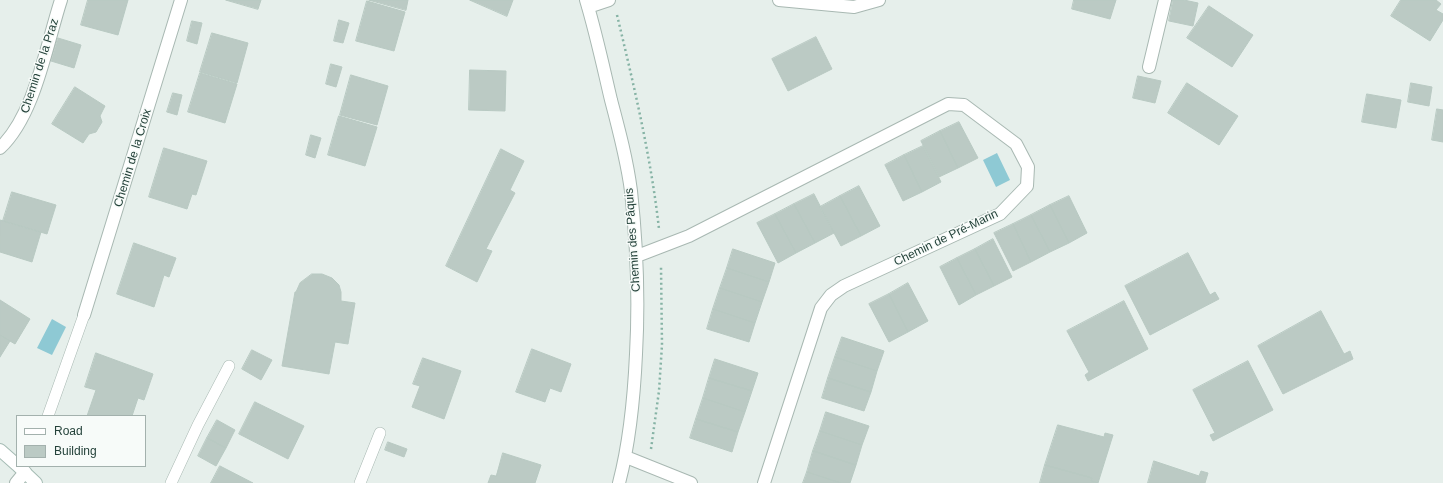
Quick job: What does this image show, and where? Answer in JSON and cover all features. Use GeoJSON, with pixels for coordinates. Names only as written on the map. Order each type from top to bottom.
{"type":"FeatureCollection","features":[{"type":"Feature","properties":{"kind":"street","name":"Chemin de la Praz"},"geometry":{"type":"LineString","coordinates":[[0,148],[21,124],[30,101],[61,0]]}},
{"type":"Feature","properties":{"kind":"street","name":"Chemin de la Croix"},"geometry":{"type":"LineString","coordinates":[[84,315],[181,0]]}},
{"type":"Feature","properties":{"kind":"street"},"geometry":{"type":"LineString","coordinates":[[587,4],[609,0]]}},
{"type":"Feature","properties":{"kind":"street"},"geometry":{"type":"LineString","coordinates":[[779,0],[854,7],[879,0]]}},
{"type":"Feature","properties":{"kind":"street"},"geometry":{"type":"LineString","coordinates":[[1149,67],[1165,0]]}},
{"type":"Feature","properties":{"kind":"street","name":"Chemin des Pâquis"},"geometry":{"type":"LineString","coordinates":[[587,4],[621,140],[630,190],[637,256],[638,311],[635,371],[626,457],[620,483]]}},
{"type":"Feature","properties":{"kind":"street","name":"Chemin de Pré-Marin"},"geometry":{"type":"LineString","coordinates":[[637,256],[689,236],[948,104],[964,105],[1016,144],[1028,167],[1027,186],[1000,214],[844,286],[831,295],[821,308],[764,483]]}},
{"type":"Feature","properties":{"kind":"street"},"geometry":{"type":"LineString","coordinates":[[0,450],[16,462]]}},
{"type":"Feature","properties":{"kind":"street"},"geometry":{"type":"LineString","coordinates":[[626,457],[691,483]]}},
{"type":"Feature","properties":{"kind":"street"},"geometry":{"type":"LineString","coordinates":[[16,483],[22,467],[36,483]]}},
{"type":"Feature","properties":{"kind":"lane"},"geometry":{"type":"LineString","coordinates":[[48,415],[84,315]]}},
{"type":"Feature","properties":{"kind":"lane"},"geometry":{"type":"LineString","coordinates":[[171,483],[198,425],[229,366]]}},
{"type":"Feature","properties":{"kind":"lane"},"geometry":{"type":"LineString","coordinates":[[360,483],[380,433]]}},
{"type":"Feature","properties":{"kind":"water"},"geometry":{"type":"Polygon","coordinates":[[[997,153],[1010,180],[996,187],[983,160],[997,153]]]}},
{"type":"Feature","properties":{"kind":"water"},"geometry":{"type":"Polygon","coordinates":[[[52,319],[66,327],[52,355],[37,348],[52,319]]]}},
{"type":"Feature","properties":{"kind":"building"},"geometry":{"type":"Polygon","coordinates":[[[88,0],[128,0],[118,35],[81,25],[88,0]]]}},
{"type":"Feature","properties":{"kind":"building"},"geometry":{"type":"Polygon","coordinates":[[[226,0],[261,0],[258,9],[226,0]]]}},
{"type":"Feature","properties":{"kind":"building"},"geometry":{"type":"Polygon","coordinates":[[[369,0],[408,0],[406,10],[369,0]]]}},
{"type":"Feature","properties":{"kind":"building"},"geometry":{"type":"Polygon","coordinates":[[[470,0],[513,0],[507,16],[470,0]]]}},
{"type":"Feature","properties":{"kind":"building"},"geometry":{"type":"Polygon","coordinates":[[[1074,0],[1116,0],[1110,19],[1072,9],[1074,0]]]}},
{"type":"Feature","properties":{"kind":"building"},"geometry":{"type":"Polygon","coordinates":[[[1173,0],[1184,0],[1198,3],[1193,26],[1169,21],[1173,0]]]}},
{"type":"Feature","properties":{"kind":"building"},"geometry":{"type":"Polygon","coordinates":[[[1401,0],[1436,0],[1441,4],[1436,10],[1443,14],[1443,20],[1430,41],[1391,16],[1401,0]]]}},
{"type":"Feature","properties":{"kind":"building"},"geometry":{"type":"Polygon","coordinates":[[[367,1],[405,12],[394,51],[356,41],[367,1]]]}},
{"type":"Feature","properties":{"kind":"building"},"geometry":{"type":"Polygon","coordinates":[[[1209,6],[1253,35],[1232,67],[1187,38],[1209,6]]]}},
{"type":"Feature","properties":{"kind":"building"},"geometry":{"type":"Polygon","coordinates":[[[339,20],[349,23],[343,43],[334,41],[339,20]]]}},
{"type":"Feature","properties":{"kind":"building"},"geometry":{"type":"Polygon","coordinates":[[[192,21],[202,23],[197,44],[187,41],[192,21]]]}},
{"type":"Feature","properties":{"kind":"building"},"geometry":{"type":"Polygon","coordinates":[[[212,33],[248,43],[237,83],[200,72],[212,33]]]}},
{"type":"Feature","properties":{"kind":"building"},"geometry":{"type":"Polygon","coordinates":[[[816,37],[832,69],[788,91],[772,59],[816,37]]]}},
{"type":"Feature","properties":{"kind":"building"},"geometry":{"type":"Polygon","coordinates":[[[58,38],[81,45],[74,68],[51,61],[58,38]]]}},
{"type":"Feature","properties":{"kind":"building"},"geometry":{"type":"Polygon","coordinates":[[[331,64],[342,67],[336,87],[326,84],[331,64]]]}},
{"type":"Feature","properties":{"kind":"building"},"geometry":{"type":"Polygon","coordinates":[[[470,70],[506,71],[505,111],[469,110],[470,70]]]}},
{"type":"Feature","properties":{"kind":"building"},"geometry":{"type":"Polygon","coordinates":[[[200,73],[237,84],[225,123],[188,112],[200,73]]]}},
{"type":"Feature","properties":{"kind":"building"},"geometry":{"type":"Polygon","coordinates":[[[351,75],[388,86],[377,125],[340,115],[351,75]]]}},
{"type":"Feature","properties":{"kind":"building"},"geometry":{"type":"Polygon","coordinates":[[[1138,76],[1161,81],[1155,103],[1133,98],[1138,76]]]}},
{"type":"Feature","properties":{"kind":"building"},"geometry":{"type":"Polygon","coordinates":[[[1187,83],[1238,116],[1219,145],[1168,113],[1187,83]]]}},
{"type":"Feature","properties":{"kind":"building"},"geometry":{"type":"Polygon","coordinates":[[[1411,83],[1432,87],[1429,106],[1408,102],[1411,83]]]}},
{"type":"Feature","properties":{"kind":"building"},"geometry":{"type":"Polygon","coordinates":[[[75,87],[105,106],[100,116],[102,122],[96,132],[89,134],[83,143],[52,124],[75,87]]]}},
{"type":"Feature","properties":{"kind":"building"},"geometry":{"type":"Polygon","coordinates":[[[173,93],[182,95],[177,115],[167,112],[173,93]]]}},
{"type":"Feature","properties":{"kind":"building"},"geometry":{"type":"Polygon","coordinates":[[[1367,94],[1401,100],[1396,128],[1362,122],[1367,94]]]}},
{"type":"Feature","properties":{"kind":"building"},"geometry":{"type":"Polygon","coordinates":[[[1437,109],[1443,110],[1443,142],[1432,140],[1437,109]]]}},
{"type":"Feature","properties":{"kind":"building"},"geometry":{"type":"Polygon","coordinates":[[[339,116],[377,127],[365,166],[328,155],[339,116]]]}},
{"type":"Feature","properties":{"kind":"building"},"geometry":{"type":"Polygon","coordinates":[[[959,122],[978,158],[958,168],[940,131],[959,122]]]}},
{"type":"Feature","properties":{"kind":"building"},"geometry":{"type":"Polygon","coordinates":[[[940,131],[958,168],[939,177],[921,141],[940,131]]]}},
{"type":"Feature","properties":{"kind":"building"},"geometry":{"type":"Polygon","coordinates":[[[311,135],[321,138],[315,158],[306,155],[311,135]]]}},
{"type":"Feature","properties":{"kind":"building"},"geometry":{"type":"Polygon","coordinates":[[[923,146],[941,182],[922,192],[904,155],[923,146]]]}},
{"type":"Feature","properties":{"kind":"building"},"geometry":{"type":"Polygon","coordinates":[[[164,148],[207,161],[196,195],[192,194],[187,209],[149,197],[164,148]]]}},
{"type":"Feature","properties":{"kind":"building"},"geometry":{"type":"Polygon","coordinates":[[[501,149],[524,161],[510,190],[515,193],[486,249],[492,251],[477,282],[446,266],[501,149]]]}},
{"type":"Feature","properties":{"kind":"building"},"geometry":{"type":"Polygon","coordinates":[[[904,155],[922,192],[903,201],[885,165],[904,155]]]}},
{"type":"Feature","properties":{"kind":"building"},"geometry":{"type":"Polygon","coordinates":[[[859,186],[880,226],[861,236],[840,196],[859,186]]]}},
{"type":"Feature","properties":{"kind":"building"},"geometry":{"type":"Polygon","coordinates":[[[12,192],[56,205],[47,234],[3,221],[12,192]]]}},
{"type":"Feature","properties":{"kind":"building"},"geometry":{"type":"Polygon","coordinates":[[[814,194],[834,233],[815,243],[794,204],[814,194]]]}},
{"type":"Feature","properties":{"kind":"building"},"geometry":{"type":"Polygon","coordinates":[[[840,196],[861,236],[841,246],[820,207],[840,196]]]}},
{"type":"Feature","properties":{"kind":"building"},"geometry":{"type":"Polygon","coordinates":[[[1069,196],[1087,233],[1069,243],[1050,205],[1069,196]]]}},
{"type":"Feature","properties":{"kind":"building"},"geometry":{"type":"Polygon","coordinates":[[[794,204],[815,243],[796,253],[775,214],[794,204]]]}},
{"type":"Feature","properties":{"kind":"building"},"geometry":{"type":"Polygon","coordinates":[[[1050,205],[1069,243],[1050,252],[1031,215],[1050,205]]]}},
{"type":"Feature","properties":{"kind":"building"},"geometry":{"type":"Polygon","coordinates":[[[775,214],[796,253],[778,263],[757,223],[775,214]]]}},
{"type":"Feature","properties":{"kind":"building"},"geometry":{"type":"Polygon","coordinates":[[[1031,215],[1050,252],[1031,262],[1013,224],[1031,215]]]}},
{"type":"Feature","properties":{"kind":"building"},"geometry":{"type":"Polygon","coordinates":[[[0,220],[41,232],[32,262],[0,252],[0,220]]]}},
{"type":"Feature","properties":{"kind":"building"},"geometry":{"type":"Polygon","coordinates":[[[1013,224],[1031,262],[1013,271],[994,233],[1013,224]]]}},
{"type":"Feature","properties":{"kind":"building"},"geometry":{"type":"Polygon","coordinates":[[[993,239],[1012,277],[994,286],[975,249],[993,239]]]}},
{"type":"Feature","properties":{"kind":"building"},"geometry":{"type":"Polygon","coordinates":[[[134,243],[176,258],[169,277],[164,275],[154,307],[117,294],[134,243]]]}},
{"type":"Feature","properties":{"kind":"building"},"geometry":{"type":"Polygon","coordinates":[[[733,249],[775,263],[769,282],[727,268],[733,249]]]}},
{"type":"Feature","properties":{"kind":"building"},"geometry":{"type":"Polygon","coordinates":[[[975,249],[994,286],[976,295],[957,258],[975,249]]]}},
{"type":"Feature","properties":{"kind":"building"},"geometry":{"type":"Polygon","coordinates":[[[1188,253],[1210,295],[1215,292],[1219,299],[1150,335],[1125,286],[1188,253]]]}},
{"type":"Feature","properties":{"kind":"building"},"geometry":{"type":"Polygon","coordinates":[[[957,258],[976,295],[959,305],[940,267],[957,258]]]}},
{"type":"Feature","properties":{"kind":"building"},"geometry":{"type":"Polygon","coordinates":[[[727,268],[769,282],[762,302],[720,288],[727,268]]]}},
{"type":"Feature","properties":{"kind":"building"},"geometry":{"type":"Polygon","coordinates":[[[312,274],[322,274],[332,278],[339,285],[341,301],[355,303],[348,344],[335,342],[329,374],[282,366],[295,292],[300,283],[312,274]]]}},
{"type":"Feature","properties":{"kind":"building"},"geometry":{"type":"Polygon","coordinates":[[[908,283],[928,321],[908,332],[889,294],[908,283]]]}},
{"type":"Feature","properties":{"kind":"building"},"geometry":{"type":"Polygon","coordinates":[[[720,288],[762,302],[755,323],[713,309],[720,288]]]}},
{"type":"Feature","properties":{"kind":"building"},"geometry":{"type":"Polygon","coordinates":[[[889,294],[908,332],[889,342],[869,304],[889,294]]]}},
{"type":"Feature","properties":{"kind":"building"},"geometry":{"type":"Polygon","coordinates":[[[0,300],[30,319],[15,344],[0,335],[0,300]]]}},
{"type":"Feature","properties":{"kind":"building"},"geometry":{"type":"Polygon","coordinates":[[[1124,301],[1148,349],[1088,381],[1085,375],[1089,372],[1067,331],[1124,301]]]}},
{"type":"Feature","properties":{"kind":"building"},"geometry":{"type":"Polygon","coordinates":[[[713,309],[755,323],[749,342],[707,329],[713,309]]]}},
{"type":"Feature","properties":{"kind":"building"},"geometry":{"type":"Polygon","coordinates":[[[1321,311],[1344,354],[1350,351],[1353,359],[1283,394],[1258,346],[1321,311]]]}},
{"type":"Feature","properties":{"kind":"building"},"geometry":{"type":"Polygon","coordinates":[[[0,335],[10,341],[0,357],[0,335]]]}},
{"type":"Feature","properties":{"kind":"building"},"geometry":{"type":"Polygon","coordinates":[[[842,337],[884,351],[877,371],[835,357],[842,337]]]}},
{"type":"Feature","properties":{"kind":"building"},"geometry":{"type":"Polygon","coordinates":[[[532,349],[571,364],[561,392],[550,388],[545,402],[516,392],[532,349]]]}},
{"type":"Feature","properties":{"kind":"building"},"geometry":{"type":"Polygon","coordinates":[[[252,350],[272,360],[261,380],[242,369],[252,350]]]}},
{"type":"Feature","properties":{"kind":"building"},"geometry":{"type":"Polygon","coordinates":[[[96,353],[153,374],[144,400],[138,398],[132,415],[87,415],[96,390],[85,387],[96,353]]]}},
{"type":"Feature","properties":{"kind":"building"},"geometry":{"type":"Polygon","coordinates":[[[835,357],[877,371],[871,392],[828,378],[835,357]]]}},
{"type":"Feature","properties":{"kind":"building"},"geometry":{"type":"Polygon","coordinates":[[[423,358],[461,371],[444,419],[412,407],[420,386],[413,384],[423,358]]]}},
{"type":"Feature","properties":{"kind":"building"},"geometry":{"type":"Polygon","coordinates":[[[715,359],[758,373],[752,391],[709,378],[715,359]]]}},
{"type":"Feature","properties":{"kind":"building"},"geometry":{"type":"Polygon","coordinates":[[[1248,361],[1273,410],[1213,441],[1210,435],[1215,433],[1193,390],[1248,361]]]}},
{"type":"Feature","properties":{"kind":"building"},"geometry":{"type":"Polygon","coordinates":[[[709,378],[752,391],[745,412],[703,398],[709,378]]]}},
{"type":"Feature","properties":{"kind":"building"},"geometry":{"type":"Polygon","coordinates":[[[828,378],[871,392],[864,411],[822,398],[828,378]]]}},
{"type":"Feature","properties":{"kind":"building"},"geometry":{"type":"Polygon","coordinates":[[[703,398],[745,412],[738,432],[696,419],[703,398]]]}},
{"type":"Feature","properties":{"kind":"building"},"geometry":{"type":"Polygon","coordinates":[[[255,402],[304,426],[288,459],[239,434],[255,402]]]}},
{"type":"Feature","properties":{"kind":"building"},"geometry":{"type":"Polygon","coordinates":[[[826,412],[869,426],[862,445],[820,431],[826,412]]]}},
{"type":"Feature","properties":{"kind":"building"},"geometry":{"type":"Polygon","coordinates":[[[696,419],[738,432],[732,452],[690,438],[696,419]]]}},
{"type":"Feature","properties":{"kind":"building"},"geometry":{"type":"Polygon","coordinates":[[[217,420],[235,430],[226,448],[207,438],[217,420]]]}},
{"type":"Feature","properties":{"kind":"building"},"geometry":{"type":"Polygon","coordinates":[[[1058,425],[1104,437],[1105,433],[1113,435],[1098,483],[1091,481],[1092,478],[1045,465],[1058,425]]]}},
{"type":"Feature","properties":{"kind":"building"},"geometry":{"type":"Polygon","coordinates":[[[820,431],[862,445],[856,465],[813,451],[820,431]]]}},
{"type":"Feature","properties":{"kind":"building"},"geometry":{"type":"Polygon","coordinates":[[[207,438],[226,448],[216,466],[198,456],[207,438]]]}},
{"type":"Feature","properties":{"kind":"building"},"geometry":{"type":"Polygon","coordinates":[[[388,442],[407,449],[404,457],[385,450],[388,442]]]}},
{"type":"Feature","properties":{"kind":"building"},"geometry":{"type":"Polygon","coordinates":[[[813,451],[856,465],[850,483],[841,483],[807,472],[813,451]]]}},
{"type":"Feature","properties":{"kind":"building"},"geometry":{"type":"Polygon","coordinates":[[[503,453],[541,465],[535,483],[488,483],[491,475],[496,476],[503,453]]]}},
{"type":"Feature","properties":{"kind":"building"},"geometry":{"type":"Polygon","coordinates":[[[1154,461],[1199,476],[1201,471],[1208,473],[1205,483],[1148,483],[1154,461]]]}},
{"type":"Feature","properties":{"kind":"building"},"geometry":{"type":"Polygon","coordinates":[[[1045,465],[1092,478],[1091,481],[1098,483],[1040,483],[1045,465]]]}},
{"type":"Feature","properties":{"kind":"building"},"geometry":{"type":"Polygon","coordinates":[[[220,466],[253,483],[211,483],[220,466]]]}},
{"type":"Feature","properties":{"kind":"building"},"geometry":{"type":"Polygon","coordinates":[[[807,472],[841,483],[803,483],[807,472]]]}}]}
